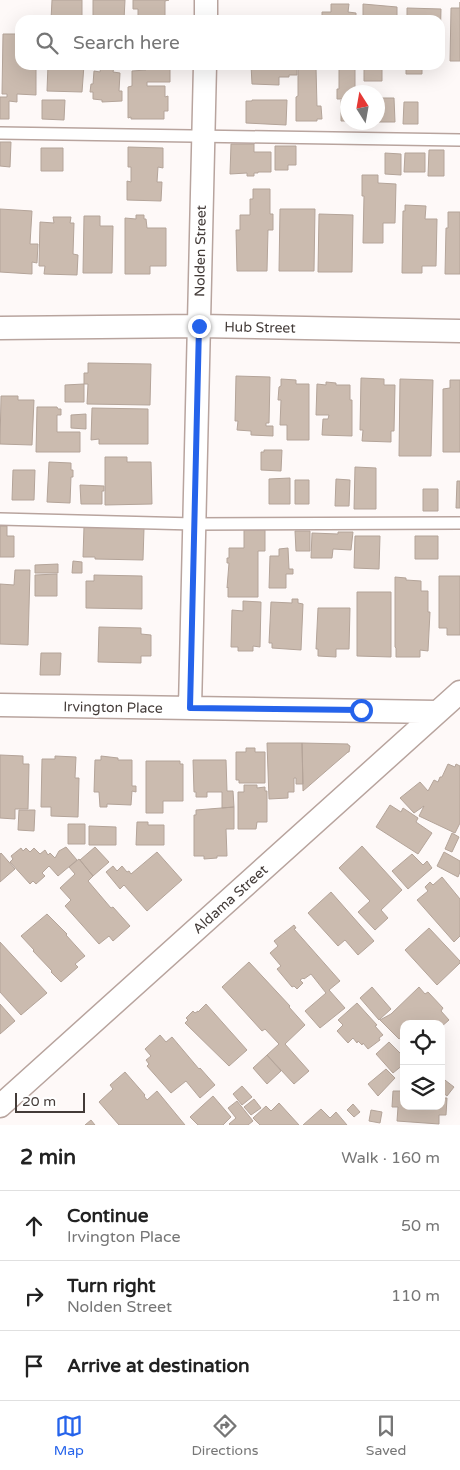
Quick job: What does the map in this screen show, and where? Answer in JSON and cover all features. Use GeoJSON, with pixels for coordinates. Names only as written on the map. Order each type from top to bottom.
{"type":"FeatureCollection","features":[{"type":"Feature","properties":{"kind":"street"},"geometry":{"type":"LineString","coordinates":[[206,0],[206,15]]}},
{"type":"Feature","properties":{"kind":"street","name":"Nolden Street"},"geometry":{"type":"LineString","coordinates":[[190,708],[205,70]]}},
{"type":"Feature","properties":{"kind":"street","name":"Hub Street"},"geometry":{"type":"LineString","coordinates":[[0,328],[199,326],[460,331]]}},
{"type":"Feature","properties":{"kind":"street","name":"Aldama Street"},"geometry":{"type":"LineString","coordinates":[[0,1106],[460,692]]}},
{"type":"Feature","properties":{"kind":"street","name":"Irvington Place"},"geometry":{"type":"LineString","coordinates":[[0,705],[436,712]]}},
{"type":"Feature","properties":{"kind":"lane"},"geometry":{"type":"LineString","coordinates":[[0,133],[460,140]]}},
{"type":"Feature","properties":{"kind":"lane"},"geometry":{"type":"LineString","coordinates":[[0,519],[194,524],[460,523]]}},
{"type":"Feature","properties":{"kind":"building"},"geometry":{"type":"Polygon","coordinates":[[[52,0],[82,0],[82,15],[51,15],[52,0]]]}},
{"type":"Feature","properties":{"kind":"building"},"geometry":{"type":"Polygon","coordinates":[[[93,0],[125,0],[124,15],[93,15],[93,0]]]}},
{"type":"Feature","properties":{"kind":"building"},"geometry":{"type":"Polygon","coordinates":[[[133,0],[169,0],[165,1],[165,15],[138,15],[138,9],[133,9],[133,0]]]}},
{"type":"Feature","properties":{"kind":"building"},"geometry":{"type":"Polygon","coordinates":[[[331,4],[349,4],[348,12],[356,13],[356,15],[322,15],[322,12],[331,12],[331,4]]]}},
{"type":"Feature","properties":{"kind":"building"},"geometry":{"type":"Polygon","coordinates":[[[363,4],[397,7],[397,15],[363,15],[363,4]]]}},
{"type":"Feature","properties":{"kind":"building"},"geometry":{"type":"Polygon","coordinates":[[[407,8],[441,9],[441,15],[407,15],[407,8]]]}},
{"type":"Feature","properties":{"kind":"building"},"geometry":{"type":"Polygon","coordinates":[[[451,8],[460,8],[460,61],[450,61],[451,8]]]}},
{"type":"Feature","properties":{"kind":"building"},"geometry":{"type":"Polygon","coordinates":[[[3,34],[15,34],[15,70],[36,70],[36,95],[17,94],[17,102],[9,101],[9,119],[0,119],[0,97],[7,97],[7,94],[2,94],[3,34]]]}},
{"type":"Feature","properties":{"kind":"building"},"geometry":{"type":"Polygon","coordinates":[[[48,70],[84,70],[82,92],[47,91],[48,70]]]}},
{"type":"Feature","properties":{"kind":"building"},"geometry":{"type":"Polygon","coordinates":[[[100,70],[113,70],[113,72],[120,73],[119,91],[122,91],[122,101],[102,102],[102,100],[93,99],[93,92],[90,92],[94,71],[100,72],[100,70]]]}},
{"type":"Feature","properties":{"kind":"building"},"geometry":{"type":"Polygon","coordinates":[[[170,70],[170,82],[147,82],[147,86],[165,86],[165,97],[168,96],[168,111],[164,111],[164,119],[128,118],[128,87],[132,86],[132,71],[170,70]]]}},
{"type":"Feature","properties":{"kind":"building"},"geometry":{"type":"Polygon","coordinates":[[[251,70],[297,70],[297,75],[279,77],[279,85],[252,84],[251,70]]]}},
{"type":"Feature","properties":{"kind":"building"},"geometry":{"type":"Polygon","coordinates":[[[298,70],[316,70],[317,106],[321,106],[322,119],[317,119],[317,121],[296,121],[296,97],[298,96],[298,70]]]}},
{"type":"Feature","properties":{"kind":"building"},"geometry":{"type":"Polygon","coordinates":[[[339,70],[355,70],[355,85],[340,85],[340,99],[337,99],[337,89],[339,89],[339,70]]]}},
{"type":"Feature","properties":{"kind":"building"},"geometry":{"type":"Polygon","coordinates":[[[364,70],[382,70],[382,81],[364,81],[364,70]]]}},
{"type":"Feature","properties":{"kind":"building"},"geometry":{"type":"Polygon","coordinates":[[[406,70],[422,70],[422,74],[406,74],[406,70]]]}},
{"type":"Feature","properties":{"kind":"building"},"geometry":{"type":"Polygon","coordinates":[[[385,98],[394,98],[395,122],[385,122],[385,98]]]}},
{"type":"Feature","properties":{"kind":"building"},"geometry":{"type":"Polygon","coordinates":[[[42,100],[65,100],[64,120],[42,119],[42,100]]]}},
{"type":"Feature","properties":{"kind":"building"},"geometry":{"type":"Polygon","coordinates":[[[287,100],[286,125],[246,123],[246,101],[287,100]]]}},
{"type":"Feature","properties":{"kind":"building"},"geometry":{"type":"Polygon","coordinates":[[[404,102],[418,102],[418,124],[403,124],[404,102]]]}},
{"type":"Feature","properties":{"kind":"building"},"geometry":{"type":"Polygon","coordinates":[[[0,142],[11,142],[10,167],[0,166],[0,142]]]}},
{"type":"Feature","properties":{"kind":"building"},"geometry":{"type":"Polygon","coordinates":[[[231,144],[254,144],[254,152],[271,152],[271,172],[258,172],[254,173],[254,176],[247,176],[247,173],[230,174],[231,144]]]}},
{"type":"Feature","properties":{"kind":"building"},"geometry":{"type":"Polygon","coordinates":[[[275,146],[296,146],[296,165],[288,165],[288,170],[275,170],[275,146]]]}},
{"type":"Feature","properties":{"kind":"building"},"geometry":{"type":"Polygon","coordinates":[[[128,147],[163,148],[163,168],[158,167],[157,182],[162,182],[161,201],[127,200],[127,181],[131,182],[131,167],[128,167],[128,147]]]}},
{"type":"Feature","properties":{"kind":"building"},"geometry":{"type":"Polygon","coordinates":[[[41,148],[63,148],[63,171],[41,171],[41,148]]]}},
{"type":"Feature","properties":{"kind":"building"},"geometry":{"type":"Polygon","coordinates":[[[429,150],[444,150],[444,176],[428,176],[429,150]]]}},
{"type":"Feature","properties":{"kind":"building"},"geometry":{"type":"Polygon","coordinates":[[[385,153],[401,154],[401,175],[385,174],[385,153]]]}},
{"type":"Feature","properties":{"kind":"building"},"geometry":{"type":"Polygon","coordinates":[[[405,153],[425,153],[425,172],[404,172],[405,153]]]}},
{"type":"Feature","properties":{"kind":"building"},"geometry":{"type":"Polygon","coordinates":[[[362,175],[378,175],[378,183],[396,184],[395,223],[383,223],[383,243],[363,243],[364,196],[362,196],[362,175]]]}},
{"type":"Feature","properties":{"kind":"building"},"geometry":{"type":"Polygon","coordinates":[[[253,189],[270,189],[270,214],[273,214],[273,230],[268,230],[267,271],[237,271],[236,230],[240,230],[240,215],[250,215],[250,199],[253,199],[253,189]]]}},
{"type":"Feature","properties":{"kind":"building"},"geometry":{"type":"Polygon","coordinates":[[[405,205],[426,206],[425,219],[437,219],[436,266],[422,266],[422,273],[402,273],[403,211],[405,211],[405,205]]]}},
{"type":"Feature","properties":{"kind":"building"},"geometry":{"type":"Polygon","coordinates":[[[0,209],[32,211],[30,244],[38,244],[37,263],[32,262],[32,274],[0,272],[0,209]]]}},
{"type":"Feature","properties":{"kind":"building"},"geometry":{"type":"Polygon","coordinates":[[[280,209],[315,209],[314,271],[279,271],[280,209]]]}},
{"type":"Feature","properties":{"kind":"building"},"geometry":{"type":"Polygon","coordinates":[[[448,212],[460,212],[460,274],[445,274],[448,212]]]}},
{"type":"Feature","properties":{"kind":"building"},"geometry":{"type":"Polygon","coordinates":[[[319,214],[353,215],[352,272],[318,272],[319,214]]]}},
{"type":"Feature","properties":{"kind":"building"},"geometry":{"type":"Polygon","coordinates":[[[136,215],[144,215],[147,228],[166,228],[166,266],[150,266],[150,274],[125,274],[125,218],[136,219],[136,215]]]}},
{"type":"Feature","properties":{"kind":"building"},"geometry":{"type":"Polygon","coordinates":[[[84,216],[100,216],[100,226],[113,226],[112,273],[83,273],[84,216]]]}},
{"type":"Feature","properties":{"kind":"building"},"geometry":{"type":"Polygon","coordinates":[[[53,217],[71,217],[70,223],[74,223],[73,254],[78,255],[77,275],[44,274],[45,266],[39,266],[40,222],[54,223],[53,217]]]}},
{"type":"Feature","properties":{"kind":"building"},"geometry":{"type":"Polygon","coordinates":[[[88,363],[151,364],[150,405],[87,404],[88,384],[84,384],[84,373],[88,373],[88,363]]]}},
{"type":"Feature","properties":{"kind":"building"},"geometry":{"type":"Polygon","coordinates":[[[236,376],[270,377],[269,423],[266,423],[266,426],[273,426],[273,436],[251,435],[251,431],[237,430],[238,421],[235,421],[236,376]]]}},
{"type":"Feature","properties":{"kind":"building"},"geometry":{"type":"Polygon","coordinates":[[[361,378],[384,379],[384,385],[395,385],[394,431],[391,431],[391,442],[362,441],[363,430],[360,430],[361,378]]]}},
{"type":"Feature","properties":{"kind":"building"},"geometry":{"type":"Polygon","coordinates":[[[281,379],[296,380],[296,384],[309,384],[309,440],[287,440],[287,425],[280,425],[281,400],[278,400],[281,379]]]}},
{"type":"Feature","properties":{"kind":"building"},"geometry":{"type":"Polygon","coordinates":[[[400,379],[433,380],[431,456],[399,456],[400,379]]]}},
{"type":"Feature","properties":{"kind":"building"},"geometry":{"type":"Polygon","coordinates":[[[450,380],[460,380],[460,452],[443,452],[443,389],[450,388],[450,380]]]}},
{"type":"Feature","properties":{"kind":"building"},"geometry":{"type":"Polygon","coordinates":[[[326,382],[336,383],[336,385],[350,385],[352,436],[322,435],[323,419],[328,419],[329,415],[316,415],[317,384],[326,385],[326,382]]]}},
{"type":"Feature","properties":{"kind":"building"},"geometry":{"type":"Polygon","coordinates":[[[84,384],[84,402],[65,402],[65,385],[84,384]]]}},
{"type":"Feature","properties":{"kind":"building"},"geometry":{"type":"Polygon","coordinates":[[[1,396],[18,396],[18,400],[34,400],[32,445],[0,444],[1,396]]]}},
{"type":"Feature","properties":{"kind":"building"},"geometry":{"type":"Polygon","coordinates":[[[37,407],[57,407],[61,409],[61,415],[57,415],[57,432],[80,432],[80,452],[36,452],[37,407]]]}},
{"type":"Feature","properties":{"kind":"building"},"geometry":{"type":"Polygon","coordinates":[[[92,408],[148,409],[148,444],[99,444],[99,439],[91,440],[92,408]]]}},
{"type":"Feature","properties":{"kind":"building"},"geometry":{"type":"Polygon","coordinates":[[[86,414],[86,429],[71,428],[71,415],[86,414]]]}},
{"type":"Feature","properties":{"kind":"building"},"geometry":{"type":"Polygon","coordinates":[[[264,450],[282,450],[281,471],[261,470],[261,452],[264,452],[264,450]]]}},
{"type":"Feature","properties":{"kind":"building"},"geometry":{"type":"Polygon","coordinates":[[[105,457],[127,457],[127,462],[151,462],[152,504],[105,505],[105,457]]]}},
{"type":"Feature","properties":{"kind":"building"},"geometry":{"type":"Polygon","coordinates":[[[49,462],[71,463],[73,477],[71,477],[70,503],[47,502],[49,462]]]}},
{"type":"Feature","properties":{"kind":"building"},"geometry":{"type":"Polygon","coordinates":[[[355,467],[376,468],[376,509],[354,509],[355,467]]]}},
{"type":"Feature","properties":{"kind":"building"},"geometry":{"type":"Polygon","coordinates":[[[13,470],[35,470],[34,500],[12,500],[13,470]]]}},
{"type":"Feature","properties":{"kind":"building"},"geometry":{"type":"Polygon","coordinates":[[[290,478],[290,504],[269,504],[269,479],[290,478]]]}},
{"type":"Feature","properties":{"kind":"building"},"geometry":{"type":"Polygon","coordinates":[[[336,479],[350,480],[349,506],[335,506],[336,479]]]}},
{"type":"Feature","properties":{"kind":"building"},"geometry":{"type":"Polygon","coordinates":[[[295,480],[309,480],[309,504],[295,504],[295,480]]]}},
{"type":"Feature","properties":{"kind":"building"},"geometry":{"type":"Polygon","coordinates":[[[457,481],[460,481],[460,508],[456,508],[457,481]]]}},
{"type":"Feature","properties":{"kind":"building"},"geometry":{"type":"Polygon","coordinates":[[[80,485],[104,486],[102,504],[81,504],[80,485]]]}},
{"type":"Feature","properties":{"kind":"building"},"geometry":{"type":"Polygon","coordinates":[[[423,489],[438,489],[438,511],[423,511],[423,489]]]}},
{"type":"Feature","properties":{"kind":"building"},"geometry":{"type":"Polygon","coordinates":[[[0,526],[7,526],[7,536],[14,536],[14,557],[0,557],[0,526]]]}},
{"type":"Feature","properties":{"kind":"building"},"geometry":{"type":"Polygon","coordinates":[[[84,527],[144,528],[143,560],[83,557],[84,527]]]}},
{"type":"Feature","properties":{"kind":"building"},"geometry":{"type":"Polygon","coordinates":[[[244,530],[265,530],[265,551],[258,551],[258,597],[228,597],[229,563],[227,563],[227,558],[229,558],[229,548],[244,548],[244,530]]]}},
{"type":"Feature","properties":{"kind":"building"},"geometry":{"type":"Polygon","coordinates":[[[295,531],[310,531],[310,551],[296,551],[295,531]]]}},
{"type":"Feature","properties":{"kind":"building"},"geometry":{"type":"Polygon","coordinates":[[[338,532],[353,532],[351,550],[333,549],[332,558],[311,558],[312,533],[338,534],[338,532]]]}},
{"type":"Feature","properties":{"kind":"building"},"geometry":{"type":"Polygon","coordinates":[[[355,536],[380,536],[379,569],[354,568],[355,536]]]}},
{"type":"Feature","properties":{"kind":"building"},"geometry":{"type":"Polygon","coordinates":[[[415,536],[438,536],[438,559],[415,559],[415,536]]]}},
{"type":"Feature","properties":{"kind":"building"},"geometry":{"type":"Polygon","coordinates":[[[288,548],[289,569],[293,569],[293,574],[286,574],[286,588],[269,588],[270,556],[279,556],[279,549],[288,548]]]}},
{"type":"Feature","properties":{"kind":"building"},"geometry":{"type":"Polygon","coordinates":[[[73,561],[82,562],[82,573],[72,573],[73,561]]]}},
{"type":"Feature","properties":{"kind":"building"},"geometry":{"type":"Polygon","coordinates":[[[58,564],[58,573],[35,573],[35,565],[58,564]]]}},
{"type":"Feature","properties":{"kind":"building"},"geometry":{"type":"Polygon","coordinates":[[[15,570],[30,570],[28,645],[0,644],[0,584],[14,585],[15,570]]]}},
{"type":"Feature","properties":{"kind":"building"},"geometry":{"type":"Polygon","coordinates":[[[57,574],[57,596],[35,596],[35,575],[57,574]]]}},
{"type":"Feature","properties":{"kind":"building"},"geometry":{"type":"Polygon","coordinates":[[[94,575],[142,576],[142,609],[86,608],[86,581],[94,581],[94,575]]]}},
{"type":"Feature","properties":{"kind":"building"},"geometry":{"type":"Polygon","coordinates":[[[439,576],[460,576],[460,635],[447,635],[447,628],[439,628],[439,576]]]}},
{"type":"Feature","properties":{"kind":"building"},"geometry":{"type":"Polygon","coordinates":[[[395,577],[421,581],[421,591],[428,591],[428,612],[430,612],[428,651],[420,650],[420,657],[396,657],[395,577]]]}},
{"type":"Feature","properties":{"kind":"building"},"geometry":{"type":"Polygon","coordinates":[[[357,592],[391,592],[391,657],[357,656],[357,592]]]}},
{"type":"Feature","properties":{"kind":"building"},"geometry":{"type":"Polygon","coordinates":[[[292,599],[298,599],[298,603],[303,604],[301,650],[272,648],[272,643],[269,643],[271,602],[292,603],[292,599]]]}},
{"type":"Feature","properties":{"kind":"building"},"geometry":{"type":"Polygon","coordinates":[[[243,601],[261,602],[260,647],[253,646],[253,651],[238,651],[238,647],[231,647],[232,610],[243,611],[243,601]]]}},
{"type":"Feature","properties":{"kind":"building"},"geometry":{"type":"Polygon","coordinates":[[[318,608],[350,608],[349,649],[336,649],[336,657],[318,656],[318,649],[316,649],[318,608]]]}},
{"type":"Feature","properties":{"kind":"building"},"geometry":{"type":"Polygon","coordinates":[[[99,627],[141,628],[141,634],[151,635],[151,656],[141,656],[141,663],[98,662],[99,627]]]}},
{"type":"Feature","properties":{"kind":"building"},"geometry":{"type":"Polygon","coordinates":[[[41,653],[61,653],[60,675],[40,675],[41,653]]]}},
{"type":"Feature","properties":{"kind":"building"},"geometry":{"type":"Polygon","coordinates":[[[267,743],[302,743],[303,784],[296,784],[296,778],[294,778],[294,792],[288,792],[288,798],[269,799],[267,743]]]}},
{"type":"Feature","properties":{"kind":"building"},"geometry":{"type":"Polygon","coordinates":[[[302,743],[348,744],[350,746],[349,752],[303,791],[302,743]]]}},
{"type":"Feature","properties":{"kind":"building"},"geometry":{"type":"Polygon","coordinates":[[[246,748],[255,748],[255,752],[265,752],[265,783],[239,783],[239,780],[236,780],[236,752],[246,752],[246,748]]]}},
{"type":"Feature","properties":{"kind":"building"},"geometry":{"type":"Polygon","coordinates":[[[0,755],[23,756],[23,764],[29,764],[28,809],[15,809],[15,819],[0,818],[0,755]]]}},
{"type":"Feature","properties":{"kind":"building"},"geometry":{"type":"Polygon","coordinates":[[[55,756],[76,757],[75,778],[79,778],[78,817],[51,816],[51,807],[41,807],[42,759],[55,759],[55,756]]]}},
{"type":"Feature","properties":{"kind":"building"},"geometry":{"type":"Polygon","coordinates":[[[101,756],[118,758],[118,760],[132,760],[132,786],[136,786],[136,792],[132,791],[131,805],[107,804],[107,807],[100,807],[99,792],[94,792],[95,760],[101,760],[101,756]]]}},
{"type":"Feature","properties":{"kind":"building"},"geometry":{"type":"Polygon","coordinates":[[[193,760],[226,760],[227,791],[233,791],[234,807],[222,808],[222,792],[207,792],[207,797],[196,797],[196,792],[194,792],[193,760]]]}},
{"type":"Feature","properties":{"kind":"building"},"geometry":{"type":"Polygon","coordinates":[[[146,761],[180,761],[180,764],[183,764],[183,801],[163,801],[163,813],[146,813],[146,761]]]}},
{"type":"Feature","properties":{"kind":"building"},"geometry":{"type":"Polygon","coordinates":[[[448,764],[455,767],[456,764],[460,766],[460,823],[455,833],[419,816],[424,806],[414,813],[400,798],[420,782],[428,791],[434,780],[438,782],[440,777],[442,777],[448,764]]]}},
{"type":"Feature","properties":{"kind":"building"},"geometry":{"type":"Polygon","coordinates":[[[244,785],[257,785],[257,788],[265,787],[265,791],[267,791],[267,822],[257,822],[256,829],[238,829],[238,792],[244,792],[244,785]]]}},
{"type":"Feature","properties":{"kind":"building"},"geometry":{"type":"Polygon","coordinates":[[[390,805],[401,812],[403,808],[418,818],[416,822],[432,833],[418,854],[376,827],[390,805]]]}},
{"type":"Feature","properties":{"kind":"building"},"geometry":{"type":"Polygon","coordinates":[[[234,807],[234,829],[226,829],[227,856],[204,859],[204,856],[194,856],[194,815],[196,815],[196,810],[234,807]]]}},
{"type":"Feature","properties":{"kind":"building"},"geometry":{"type":"Polygon","coordinates":[[[19,810],[35,810],[34,831],[18,830],[19,810]]]}},
{"type":"Feature","properties":{"kind":"building"},"geometry":{"type":"Polygon","coordinates":[[[137,822],[148,822],[148,825],[164,825],[164,845],[136,845],[137,822]]]}},
{"type":"Feature","properties":{"kind":"building"},"geometry":{"type":"Polygon","coordinates":[[[68,824],[85,824],[85,844],[68,844],[68,824]]]}},
{"type":"Feature","properties":{"kind":"building"},"geometry":{"type":"Polygon","coordinates":[[[89,826],[116,827],[116,845],[89,845],[89,826]]]}},
{"type":"Feature","properties":{"kind":"building"},"geometry":{"type":"Polygon","coordinates":[[[452,833],[459,837],[452,852],[445,849],[452,833]]]}},
{"type":"Feature","properties":{"kind":"building"},"geometry":{"type":"Polygon","coordinates":[[[362,846],[402,890],[381,910],[388,918],[375,930],[358,912],[370,901],[339,868],[362,846]]]}},
{"type":"Feature","properties":{"kind":"building"},"geometry":{"type":"Polygon","coordinates":[[[66,847],[77,860],[58,876],[49,866],[42,873],[45,876],[36,884],[33,881],[30,884],[10,862],[13,859],[11,856],[21,848],[23,851],[26,848],[30,852],[34,848],[40,854],[45,850],[48,855],[50,853],[55,858],[59,851],[66,847]]]}},
{"type":"Feature","properties":{"kind":"building"},"geometry":{"type":"Polygon","coordinates":[[[95,847],[109,862],[93,876],[80,860],[95,847]]]}},
{"type":"Feature","properties":{"kind":"building"},"geometry":{"type":"Polygon","coordinates":[[[157,852],[182,880],[147,911],[124,885],[120,889],[106,872],[113,866],[117,871],[122,866],[131,874],[157,852]]]}},
{"type":"Feature","properties":{"kind":"building"},"geometry":{"type":"Polygon","coordinates":[[[444,852],[460,861],[458,877],[437,866],[444,852]]]}},
{"type":"Feature","properties":{"kind":"building"},"geometry":{"type":"Polygon","coordinates":[[[0,854],[15,869],[0,882],[0,854]]]}},
{"type":"Feature","properties":{"kind":"building"},"geometry":{"type":"Polygon","coordinates":[[[412,854],[423,865],[427,861],[432,868],[408,889],[392,871],[412,854]]]}},
{"type":"Feature","properties":{"kind":"building"},"geometry":{"type":"Polygon","coordinates":[[[79,859],[93,876],[88,881],[111,908],[113,907],[130,926],[113,941],[109,936],[99,944],[65,906],[71,900],[60,888],[75,874],[69,867],[79,859]]]}},
{"type":"Feature","properties":{"kind":"building"},"geometry":{"type":"Polygon","coordinates":[[[442,877],[460,899],[460,936],[454,942],[417,900],[428,891],[425,887],[430,882],[433,885],[442,877]]]}},
{"type":"Feature","properties":{"kind":"building"},"geometry":{"type":"Polygon","coordinates":[[[331,892],[374,941],[358,955],[345,940],[338,946],[308,913],[331,892]]]}},
{"type":"Feature","properties":{"kind":"building"},"geometry":{"type":"Polygon","coordinates":[[[47,914],[85,956],[75,964],[78,967],[61,982],[21,936],[47,914]]]}},
{"type":"Feature","properties":{"kind":"building"},"geometry":{"type":"Polygon","coordinates":[[[294,925],[296,928],[294,929],[340,981],[329,990],[345,1008],[320,1028],[305,1011],[326,993],[311,974],[300,980],[303,983],[297,989],[294,986],[292,987],[277,969],[281,966],[270,953],[278,946],[274,941],[294,925]]]}},
{"type":"Feature","properties":{"kind":"building"},"geometry":{"type":"Polygon","coordinates":[[[429,928],[460,961],[437,985],[405,950],[429,928]]]}},
{"type":"Feature","properties":{"kind":"building"},"geometry":{"type":"Polygon","coordinates":[[[0,942],[47,993],[21,1015],[0,992],[0,942]]]}},
{"type":"Feature","properties":{"kind":"building"},"geometry":{"type":"Polygon","coordinates":[[[249,962],[305,1025],[285,1044],[309,1071],[294,1084],[267,1055],[279,1044],[265,1029],[262,1031],[222,987],[249,962]]]}},
{"type":"Feature","properties":{"kind":"building"},"geometry":{"type":"Polygon","coordinates":[[[372,987],[391,1009],[379,1020],[360,998],[372,987]]]}},
{"type":"Feature","properties":{"kind":"building"},"geometry":{"type":"Polygon","coordinates":[[[419,987],[425,994],[428,992],[443,1008],[441,1011],[449,1020],[445,1024],[445,1020],[400,1020],[399,1039],[380,1020],[391,1014],[419,987]]]}},
{"type":"Feature","properties":{"kind":"building"},"geometry":{"type":"Polygon","coordinates":[[[357,1003],[377,1025],[375,1026],[383,1035],[379,1038],[380,1040],[368,1049],[363,1043],[362,1045],[358,1041],[357,1043],[353,1038],[348,1043],[337,1031],[343,1025],[338,1020],[357,1003]]]}},
{"type":"Feature","properties":{"kind":"building"},"geometry":{"type":"Polygon","coordinates":[[[0,1004],[15,1021],[0,1034],[0,1004]]]}},
{"type":"Feature","properties":{"kind":"building"},"geometry":{"type":"Polygon","coordinates":[[[206,1004],[247,1050],[229,1066],[185,1023],[188,1020],[186,1018],[193,1011],[195,1013],[198,1012],[206,1004]]]}},
{"type":"Feature","properties":{"kind":"building"},"geometry":{"type":"Polygon","coordinates":[[[160,1035],[166,1042],[172,1037],[215,1085],[200,1098],[186,1081],[171,1093],[147,1066],[149,1064],[146,1060],[151,1056],[145,1049],[160,1035]]]}},
{"type":"Feature","properties":{"kind":"building"},"geometry":{"type":"Polygon","coordinates":[[[389,1042],[400,1053],[400,1067],[393,1073],[376,1054],[389,1042]]]}},
{"type":"Feature","properties":{"kind":"building"},"geometry":{"type":"Polygon","coordinates":[[[267,1055],[281,1071],[267,1084],[253,1068],[267,1055]]]}},
{"type":"Feature","properties":{"kind":"building"},"geometry":{"type":"Polygon","coordinates":[[[386,1069],[395,1078],[378,1096],[368,1084],[386,1069]]]}},
{"type":"Feature","properties":{"kind":"building"},"geometry":{"type":"Polygon","coordinates":[[[125,1072],[145,1095],[147,1100],[157,1091],[185,1125],[119,1125],[99,1102],[113,1089],[110,1085],[125,1072]]]}},
{"type":"Feature","properties":{"kind":"building"},"geometry":{"type":"Polygon","coordinates":[[[445,1080],[454,1087],[447,1096],[445,1094],[445,1080]]]}},
{"type":"Feature","properties":{"kind":"building"},"geometry":{"type":"Polygon","coordinates":[[[242,1086],[252,1097],[242,1105],[233,1094],[242,1086]]]}},
{"type":"Feature","properties":{"kind":"building"},"geometry":{"type":"Polygon","coordinates":[[[393,1091],[400,1091],[400,1110],[445,1110],[445,1098],[447,1098],[446,1115],[439,1115],[439,1124],[397,1121],[398,1107],[392,1107],[393,1091]]]}},
{"type":"Feature","properties":{"kind":"building"},"geometry":{"type":"Polygon","coordinates":[[[213,1096],[231,1117],[223,1125],[198,1125],[190,1117],[213,1096]]]}},
{"type":"Feature","properties":{"kind":"building"},"geometry":{"type":"Polygon","coordinates":[[[254,1099],[261,1108],[251,1115],[244,1107],[254,1099]]]}},
{"type":"Feature","properties":{"kind":"building"},"geometry":{"type":"Polygon","coordinates":[[[237,1101],[253,1121],[248,1125],[229,1124],[236,1118],[228,1108],[237,1101]]]}},
{"type":"Feature","properties":{"kind":"building"},"geometry":{"type":"Polygon","coordinates":[[[279,1103],[299,1125],[260,1125],[253,1118],[266,1106],[271,1111],[279,1103]]]}},
{"type":"Feature","properties":{"kind":"building"},"geometry":{"type":"Polygon","coordinates":[[[353,1104],[360,1112],[354,1117],[347,1110],[353,1104]]]}},
{"type":"Feature","properties":{"kind":"building"},"geometry":{"type":"Polygon","coordinates":[[[321,1109],[330,1118],[336,1112],[347,1125],[303,1125],[321,1109]]]}},
{"type":"Feature","properties":{"kind":"building"},"geometry":{"type":"Polygon","coordinates":[[[371,1110],[382,1112],[380,1123],[369,1121],[371,1110]]]}},
{"type":"Feature","properties":{"kind":"building"},"geometry":{"type":"Polygon","coordinates":[[[91,1120],[95,1125],[85,1125],[91,1120]]]}},
{"type":"Feature","properties":{"kind":"route"},"geometry":{"type":"LineString","coordinates":[[199,326],[190,708],[361,710]]}}]}
